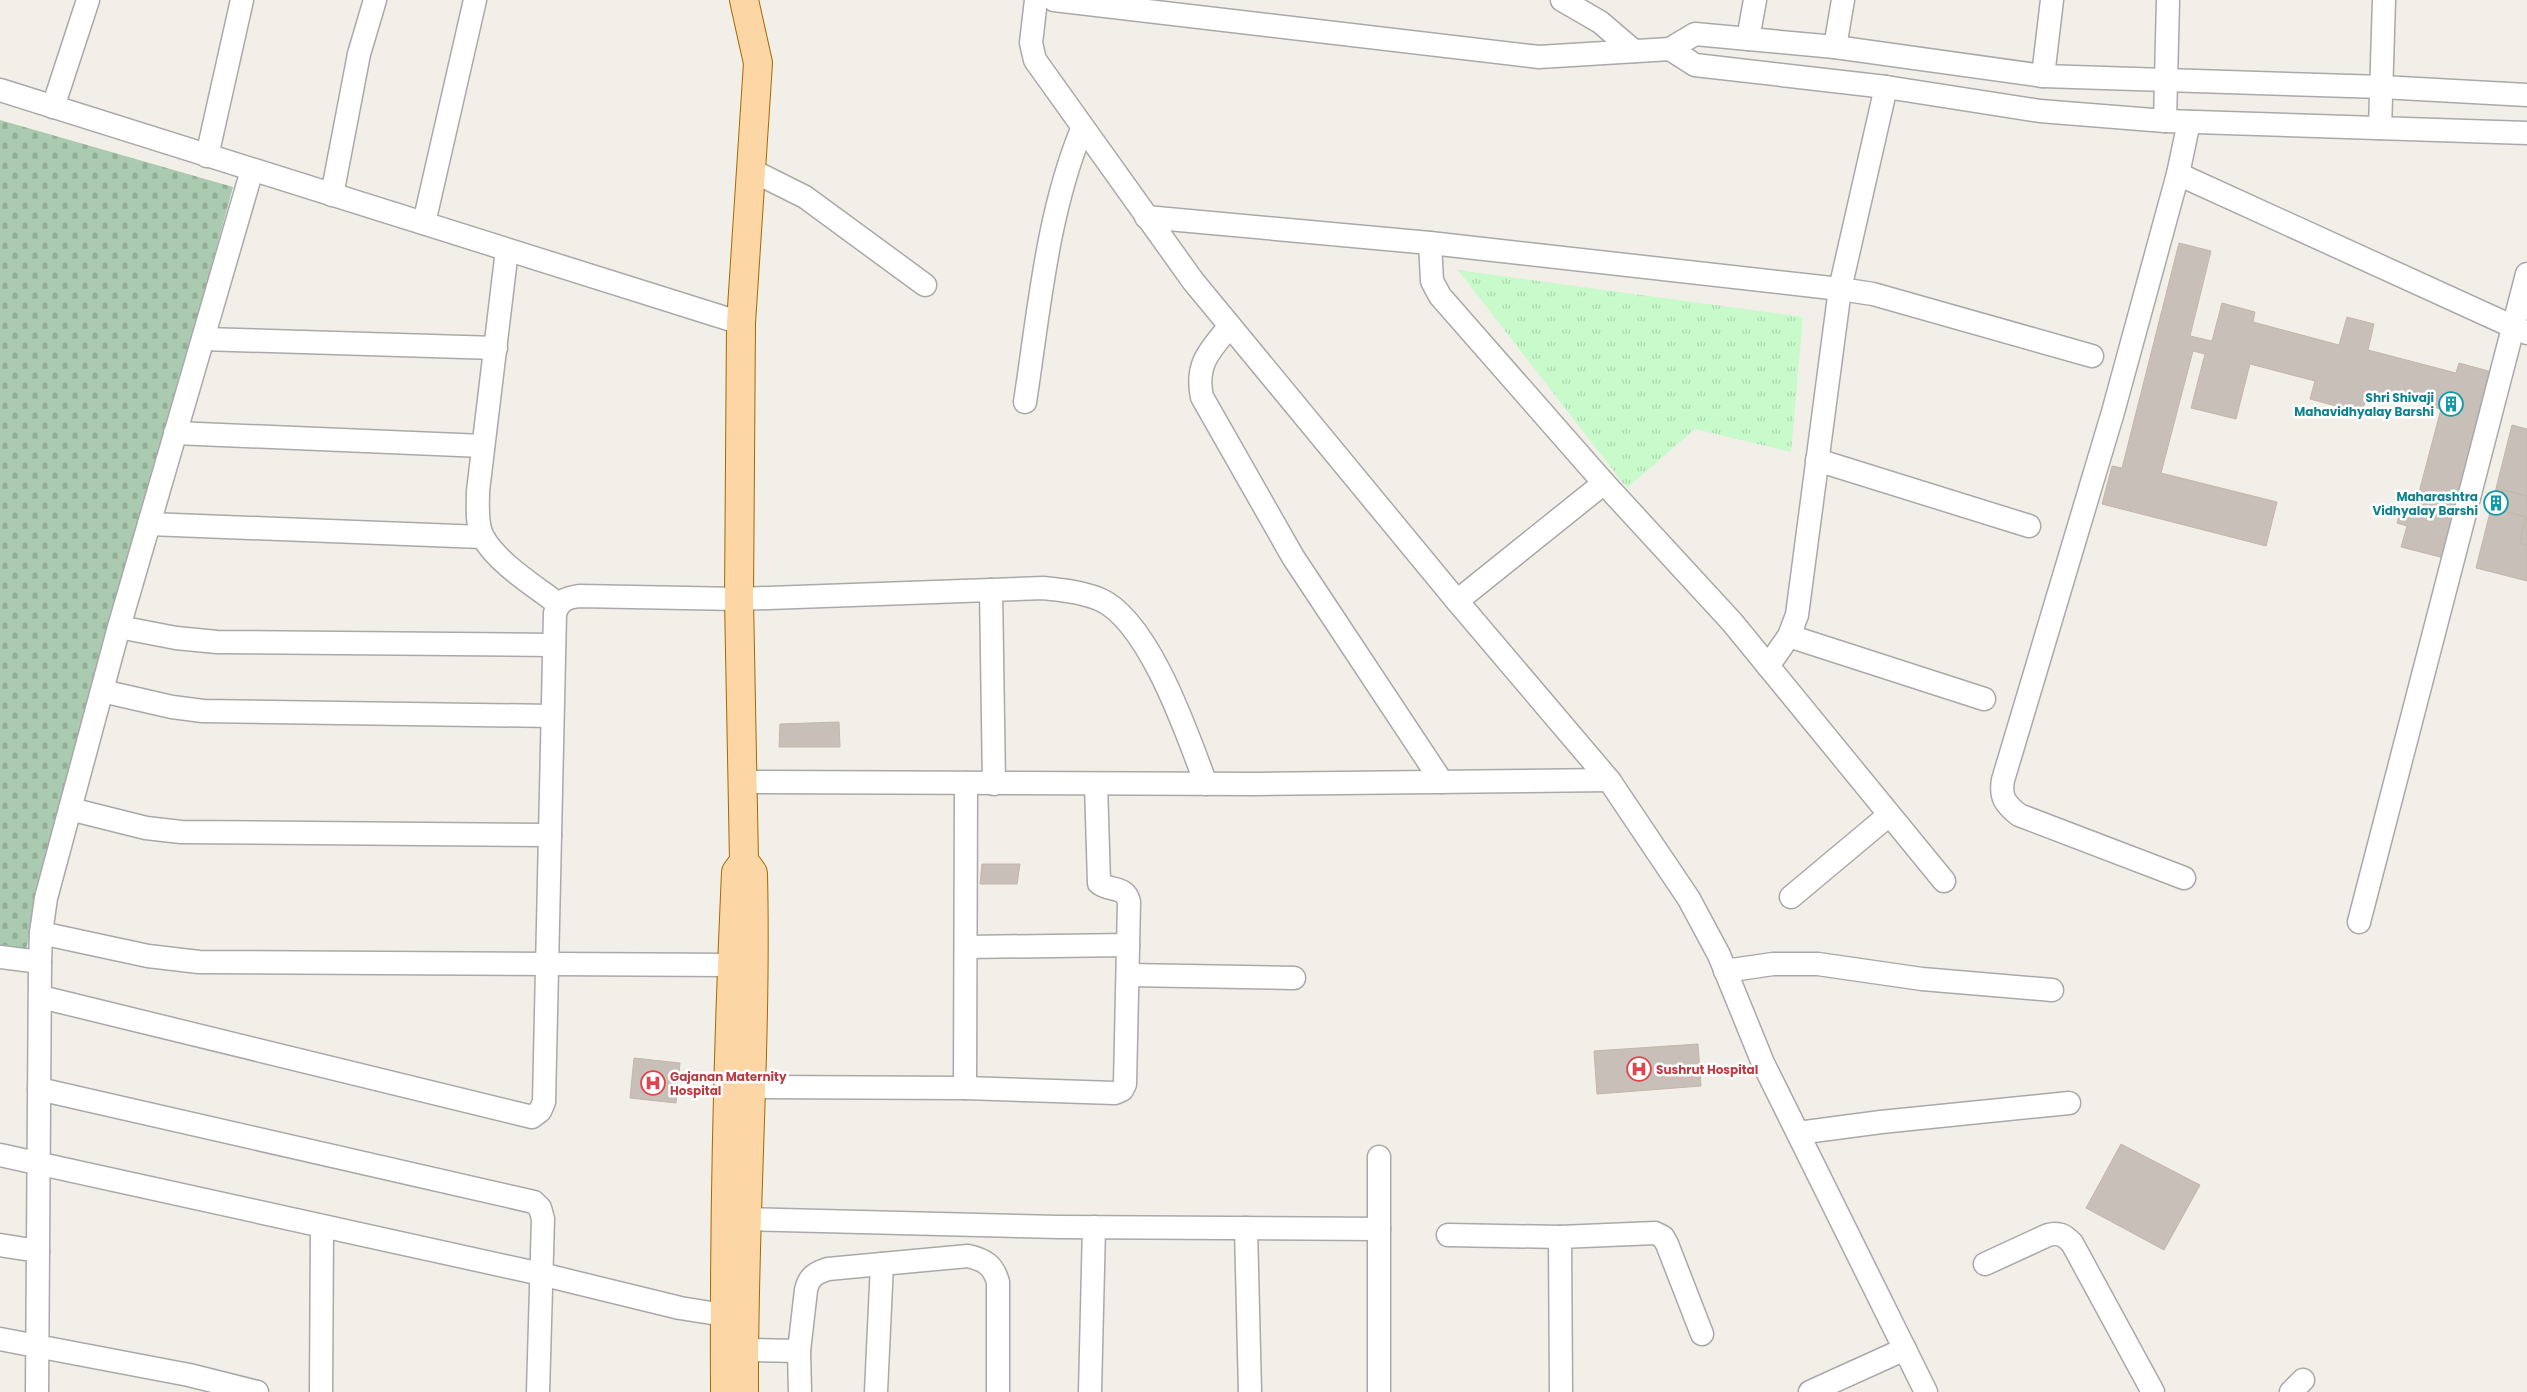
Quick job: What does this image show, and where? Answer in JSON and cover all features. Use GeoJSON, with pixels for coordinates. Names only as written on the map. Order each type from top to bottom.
{"type":"FeatureCollection","features":[{"type":"Feature","properties":{"kind":"main road"},"geometry":{"type":"LineString","coordinates":[[744,0],[758,64],[741,323],[739,599],[741,782],[744,861],[753,873],[755,965],[752,1087],[745,1219],[744,1392]]}},
{"type":"Feature","properties":{"kind":"main road"},"geometry":{"type":"LineString","coordinates":[[725,1392],[724,1315],[732,965],[736,872],[744,861]]}},
{"type":"Feature","properties":{"kind":"street"},"geometry":{"type":"LineString","coordinates":[[53,107],[88,0]]}},
{"type":"Feature","properties":{"kind":"street"},"geometry":{"type":"LineString","coordinates":[[207,156],[242,0]]}},
{"type":"Feature","properties":{"kind":"street"},"geometry":{"type":"LineString","coordinates":[[332,195],[359,54],[375,0]]}},
{"type":"Feature","properties":{"kind":"street"},"geometry":{"type":"LineString","coordinates":[[424,224],[475,0]]}},
{"type":"Feature","properties":{"kind":"street"},"geometry":{"type":"LineString","coordinates":[[1036,0],[1031,43],[1035,60],[1146,218],[1193,281],[1230,326],[1457,601],[1609,780],[1689,899],[1725,971],[1763,1063],[1926,1392]]}},
{"type":"Feature","properties":{"kind":"street"},"geometry":{"type":"LineString","coordinates":[[1054,0],[1539,57],[1586,56],[1670,49],[1695,34],[1835,47],[2043,76],[2382,87],[2527,95]]}},
{"type":"Feature","properties":{"kind":"street"},"geometry":{"type":"LineString","coordinates":[[1562,0],[1600,22],[1634,51]]}},
{"type":"Feature","properties":{"kind":"street"},"geometry":{"type":"LineString","coordinates":[[1748,39],[1755,0]]}},
{"type":"Feature","properties":{"kind":"street"},"geometry":{"type":"LineString","coordinates":[[1835,47],[1843,0]]}},
{"type":"Feature","properties":{"kind":"street"},"geometry":{"type":"LineString","coordinates":[[2043,76],[2052,0]]}},
{"type":"Feature","properties":{"kind":"street"},"geometry":{"type":"LineString","coordinates":[[2165,121],[2168,0]]}},
{"type":"Feature","properties":{"kind":"street"},"geometry":{"type":"LineString","coordinates":[[2380,128],[2384,0]]}},
{"type":"Feature","properties":{"kind":"street"},"geometry":{"type":"LineString","coordinates":[[1670,49],[1695,65],[1886,88],[2040,111],[2165,121],[2527,133]]}},
{"type":"Feature","properties":{"kind":"street"},"geometry":{"type":"LineString","coordinates":[[1768,666],[1789,636],[1797,615],[1840,289],[1886,88]]}},
{"type":"Feature","properties":{"kind":"street"},"geometry":{"type":"LineString","coordinates":[[0,90],[741,323]]}},
{"type":"Feature","properties":{"kind":"street"},"geometry":{"type":"LineString","coordinates":[[2184,878],[2019,815],[2007,806],[2001,794],[2003,780],[2113,412],[2178,174],[2189,122]]}},
{"type":"Feature","properties":{"kind":"street"},"geometry":{"type":"LineString","coordinates":[[1025,402],[1060,196],[1073,150],[1082,129]]}},
{"type":"Feature","properties":{"kind":"street"},"geometry":{"type":"LineString","coordinates":[[37,1392],[40,962],[41,933],[46,898],[119,627],[252,170]]}},
{"type":"Feature","properties":{"kind":"street"},"geometry":{"type":"LineString","coordinates":[[751,170],[805,197],[925,285]]}},
{"type":"Feature","properties":{"kind":"street"},"geometry":{"type":"LineString","coordinates":[[2178,174],[2521,330]]}},
{"type":"Feature","properties":{"kind":"street"},"geometry":{"type":"LineString","coordinates":[[1146,218],[1430,244],[1840,289],[1888,298],[2092,356]]}},
{"type":"Feature","properties":{"kind":"street"},"geometry":{"type":"LineString","coordinates":[[1430,244],[1432,280],[1440,296],[1604,483],[1732,622],[1944,881]]}},
{"type":"Feature","properties":{"kind":"street"},"geometry":{"type":"LineString","coordinates":[[508,250],[478,491],[479,521],[482,537],[499,557],[558,604]]}},
{"type":"Feature","properties":{"kind":"street"},"geometry":{"type":"LineString","coordinates":[[2359,922],[2521,330],[2527,274]]}},
{"type":"Feature","properties":{"kind":"street"},"geometry":{"type":"LineString","coordinates":[[1230,326],[1210,350],[1202,366],[1199,382],[1202,397],[1293,557],[1442,782]]}},
{"type":"Feature","properties":{"kind":"street"},"geometry":{"type":"LineString","coordinates":[[203,339],[496,348]]}},
{"type":"Feature","properties":{"kind":"street"},"geometry":{"type":"LineString","coordinates":[[175,433],[483,446]]}},
{"type":"Feature","properties":{"kind":"street"},"geometry":{"type":"LineString","coordinates":[[1817,460],[2029,526]]}},
{"type":"Feature","properties":{"kind":"street"},"geometry":{"type":"LineString","coordinates":[[1457,601],[1604,483]]}},
{"type":"Feature","properties":{"kind":"street"},"geometry":{"type":"LineString","coordinates":[[149,524],[482,537]]}},
{"type":"Feature","properties":{"kind":"street"},"geometry":{"type":"LineString","coordinates":[[41,998],[532,1117],[540,1111],[544,1102],[555,613],[558,604],[566,598],[579,596],[739,599],[1043,588],[1073,591],[1101,600],[1122,616],[1146,649],[1177,707],[1206,784]]}},
{"type":"Feature","properties":{"kind":"street"},"geometry":{"type":"LineString","coordinates":[[992,590],[994,784]]}},
{"type":"Feature","properties":{"kind":"street"},"geometry":{"type":"LineString","coordinates":[[119,627],[176,638],[217,642],[554,645]]}},
{"type":"Feature","properties":{"kind":"street"},"geometry":{"type":"LineString","coordinates":[[1789,636],[1984,699]]}},
{"type":"Feature","properties":{"kind":"street"},"geometry":{"type":"LineString","coordinates":[[102,691],[172,707],[203,711],[552,716]]}},
{"type":"Feature","properties":{"kind":"street"},"geometry":{"type":"LineString","coordinates":[[741,782],[1206,784],[1609,780]]}},
{"type":"Feature","properties":{"kind":"street"},"geometry":{"type":"LineString","coordinates":[[965,1088],[966,783]]}},
{"type":"Feature","properties":{"kind":"street"},"geometry":{"type":"LineString","coordinates":[[752,1087],[965,1088],[1115,1093],[1122,1090],[1124,1084],[1128,975],[1127,895],[1122,891],[1103,886],[1099,883],[1096,784]]}},
{"type":"Feature","properties":{"kind":"street"},"geometry":{"type":"LineString","coordinates":[[70,809],[146,828],[182,832],[550,835]]}},
{"type":"Feature","properties":{"kind":"street"},"geometry":{"type":"LineString","coordinates":[[1791,897],[1889,815]]}},
{"type":"Feature","properties":{"kind":"street"},"geometry":{"type":"LineString","coordinates":[[41,933],[148,956],[199,962],[547,966],[732,965]]}},
{"type":"Feature","properties":{"kind":"street"},"geometry":{"type":"LineString","coordinates":[[966,947],[1128,945]]}},
{"type":"Feature","properties":{"kind":"street"},"geometry":{"type":"LineString","coordinates":[[0,957],[40,962]]}},
{"type":"Feature","properties":{"kind":"street"},"geometry":{"type":"LineString","coordinates":[[1725,971],[1773,964],[1818,964],[1931,980],[2052,990]]}},
{"type":"Feature","properties":{"kind":"street"},"geometry":{"type":"LineString","coordinates":[[1128,975],[1294,978]]}},
{"type":"Feature","properties":{"kind":"street"},"geometry":{"type":"LineString","coordinates":[[39,1089],[529,1200],[540,1208],[543,1219],[538,1392]]}},
{"type":"Feature","properties":{"kind":"street"},"geometry":{"type":"LineString","coordinates":[[1798,1134],[1881,1122],[2069,1103]]}},
{"type":"Feature","properties":{"kind":"street"},"geometry":{"type":"LineString","coordinates":[[0,1155],[541,1274],[680,1308],[724,1315]]}},
{"type":"Feature","properties":{"kind":"street"},"geometry":{"type":"LineString","coordinates":[[1379,1157],[1379,1392]]}},
{"type":"Feature","properties":{"kind":"street"},"geometry":{"type":"LineString","coordinates":[[745,1219],[1094,1227],[1379,1230]]}},
{"type":"Feature","properties":{"kind":"street"},"geometry":{"type":"LineString","coordinates":[[321,1392],[322,1226]]}},
{"type":"Feature","properties":{"kind":"street"},"geometry":{"type":"LineString","coordinates":[[1090,1392],[1094,1227]]}},
{"type":"Feature","properties":{"kind":"street"},"geometry":{"type":"LineString","coordinates":[[1246,1228],[1250,1392]]}},
{"type":"Feature","properties":{"kind":"street"},"geometry":{"type":"LineString","coordinates":[[1448,1235],[1560,1237],[1655,1233],[1663,1237],[1702,1334]]}},
{"type":"Feature","properties":{"kind":"street"},"geometry":{"type":"LineString","coordinates":[[1985,1264],[2048,1235],[2057,1233],[2065,1236],[2072,1243],[2153,1392]]}},
{"type":"Feature","properties":{"kind":"street"},"geometry":{"type":"LineString","coordinates":[[1560,1237],[1560,1392]]}},
{"type":"Feature","properties":{"kind":"street"},"geometry":{"type":"LineString","coordinates":[[0,1245],[38,1251]]}},
{"type":"Feature","properties":{"kind":"street"},"geometry":{"type":"LineString","coordinates":[[800,1392],[799,1351],[806,1290],[808,1281],[815,1272],[828,1269],[968,1256],[982,1260],[994,1268],[998,1282],[998,1392]]}},
{"type":"Feature","properties":{"kind":"street"},"geometry":{"type":"LineString","coordinates":[[876,1392],[882,1264]]}},
{"type":"Feature","properties":{"kind":"street"},"geometry":{"type":"LineString","coordinates":[[0,1339],[189,1375],[257,1392]]}},
{"type":"Feature","properties":{"kind":"street"},"geometry":{"type":"LineString","coordinates":[[1810,1392],[1905,1349]]}},
{"type":"Feature","properties":{"kind":"street"},"geometry":{"type":"LineString","coordinates":[[744,1350],[799,1351]]}},
{"type":"Feature","properties":{"kind":"green space"},"geometry":{"type":"Polygon","coordinates":[[[0,120],[233,187],[26,949],[0,945],[0,120]]]}},
{"type":"Feature","properties":{"kind":"green space"},"geometry":{"type":"Polygon","coordinates":[[[1458,270],[1803,317],[1791,452],[1695,429],[1627,488],[1458,270]]]}},
{"type":"Feature","properties":{"kind":"building","name":"Shri Shivaji Mahavidhyalay Barshi"},"geometry":{"type":"Polygon","coordinates":[[[2179,243],[2211,251],[2190,336],[2212,341],[2222,303],[2255,312],[2253,322],[2339,345],[2347,317],[2374,324],[2368,350],[2456,373],[2459,363],[2492,372],[2444,558],[2401,547],[2407,526],[2397,523],[2400,512],[2413,515],[2441,409],[2368,390],[2362,413],[2310,399],[2315,381],[2250,364],[2236,419],[2191,408],[2205,354],[2193,351],[2161,473],[2277,502],[2266,546],[2102,504],[2112,466],[2122,468],[2179,243]]]}},
{"type":"Feature","properties":{"kind":"building","name":"Maharashtra Vidhyalay Barshi"},"geometry":{"type":"Polygon","coordinates":[[[2512,425],[2527,429],[2527,496],[2502,490],[2497,509],[2526,517],[2520,543],[2527,545],[2527,581],[2476,568],[2512,425]]]}},
{"type":"Feature","properties":{"kind":"building","name":"Maharashtra Vidhyalay Barshi"},"geometry":{"type":"Polygon","coordinates":[[[2502,490],[2527,496],[2527,545],[2520,543],[2526,517],[2497,509],[2502,490]]]}},
{"type":"Feature","properties":{"kind":"building"},"geometry":{"type":"Polygon","coordinates":[[[839,722],[840,747],[779,747],[780,724],[839,722]]]}},
{"type":"Feature","properties":{"kind":"building"},"geometry":{"type":"Polygon","coordinates":[[[982,864],[1020,864],[1017,884],[980,884],[982,864]]]}},
{"type":"Feature","properties":{"kind":"building"},"geometry":{"type":"Polygon","coordinates":[[[1698,1044],[1701,1086],[1597,1094],[1594,1051],[1698,1044]]]}},
{"type":"Feature","properties":{"kind":"building"},"geometry":{"type":"Polygon","coordinates":[[[634,1058],[680,1063],[676,1103],[630,1098],[634,1058]]]}},
{"type":"Feature","properties":{"kind":"building"},"geometry":{"type":"Polygon","coordinates":[[[2121,1144],[2200,1185],[2164,1250],[2086,1208],[2121,1144]]]}},
{"type":"Feature","properties":{"kind":"place","name":"Shri Shivaji Mahavidhyalay Barshi"},"geometry":{"type":"Point","coordinates":[2451,404]}},
{"type":"Feature","properties":{"kind":"place","name":"Maharashtra Vidhyalay Barshi"},"geometry":{"type":"Point","coordinates":[2496,503]}},
{"type":"Feature","properties":{"kind":"place","name":"Sushrut Hospital"},"geometry":{"type":"Point","coordinates":[1639,1069]}},
{"type":"Feature","properties":{"kind":"place","name":"Gajanan Maternity Hospital"},"geometry":{"type":"Point","coordinates":[653,1083]}}]}
